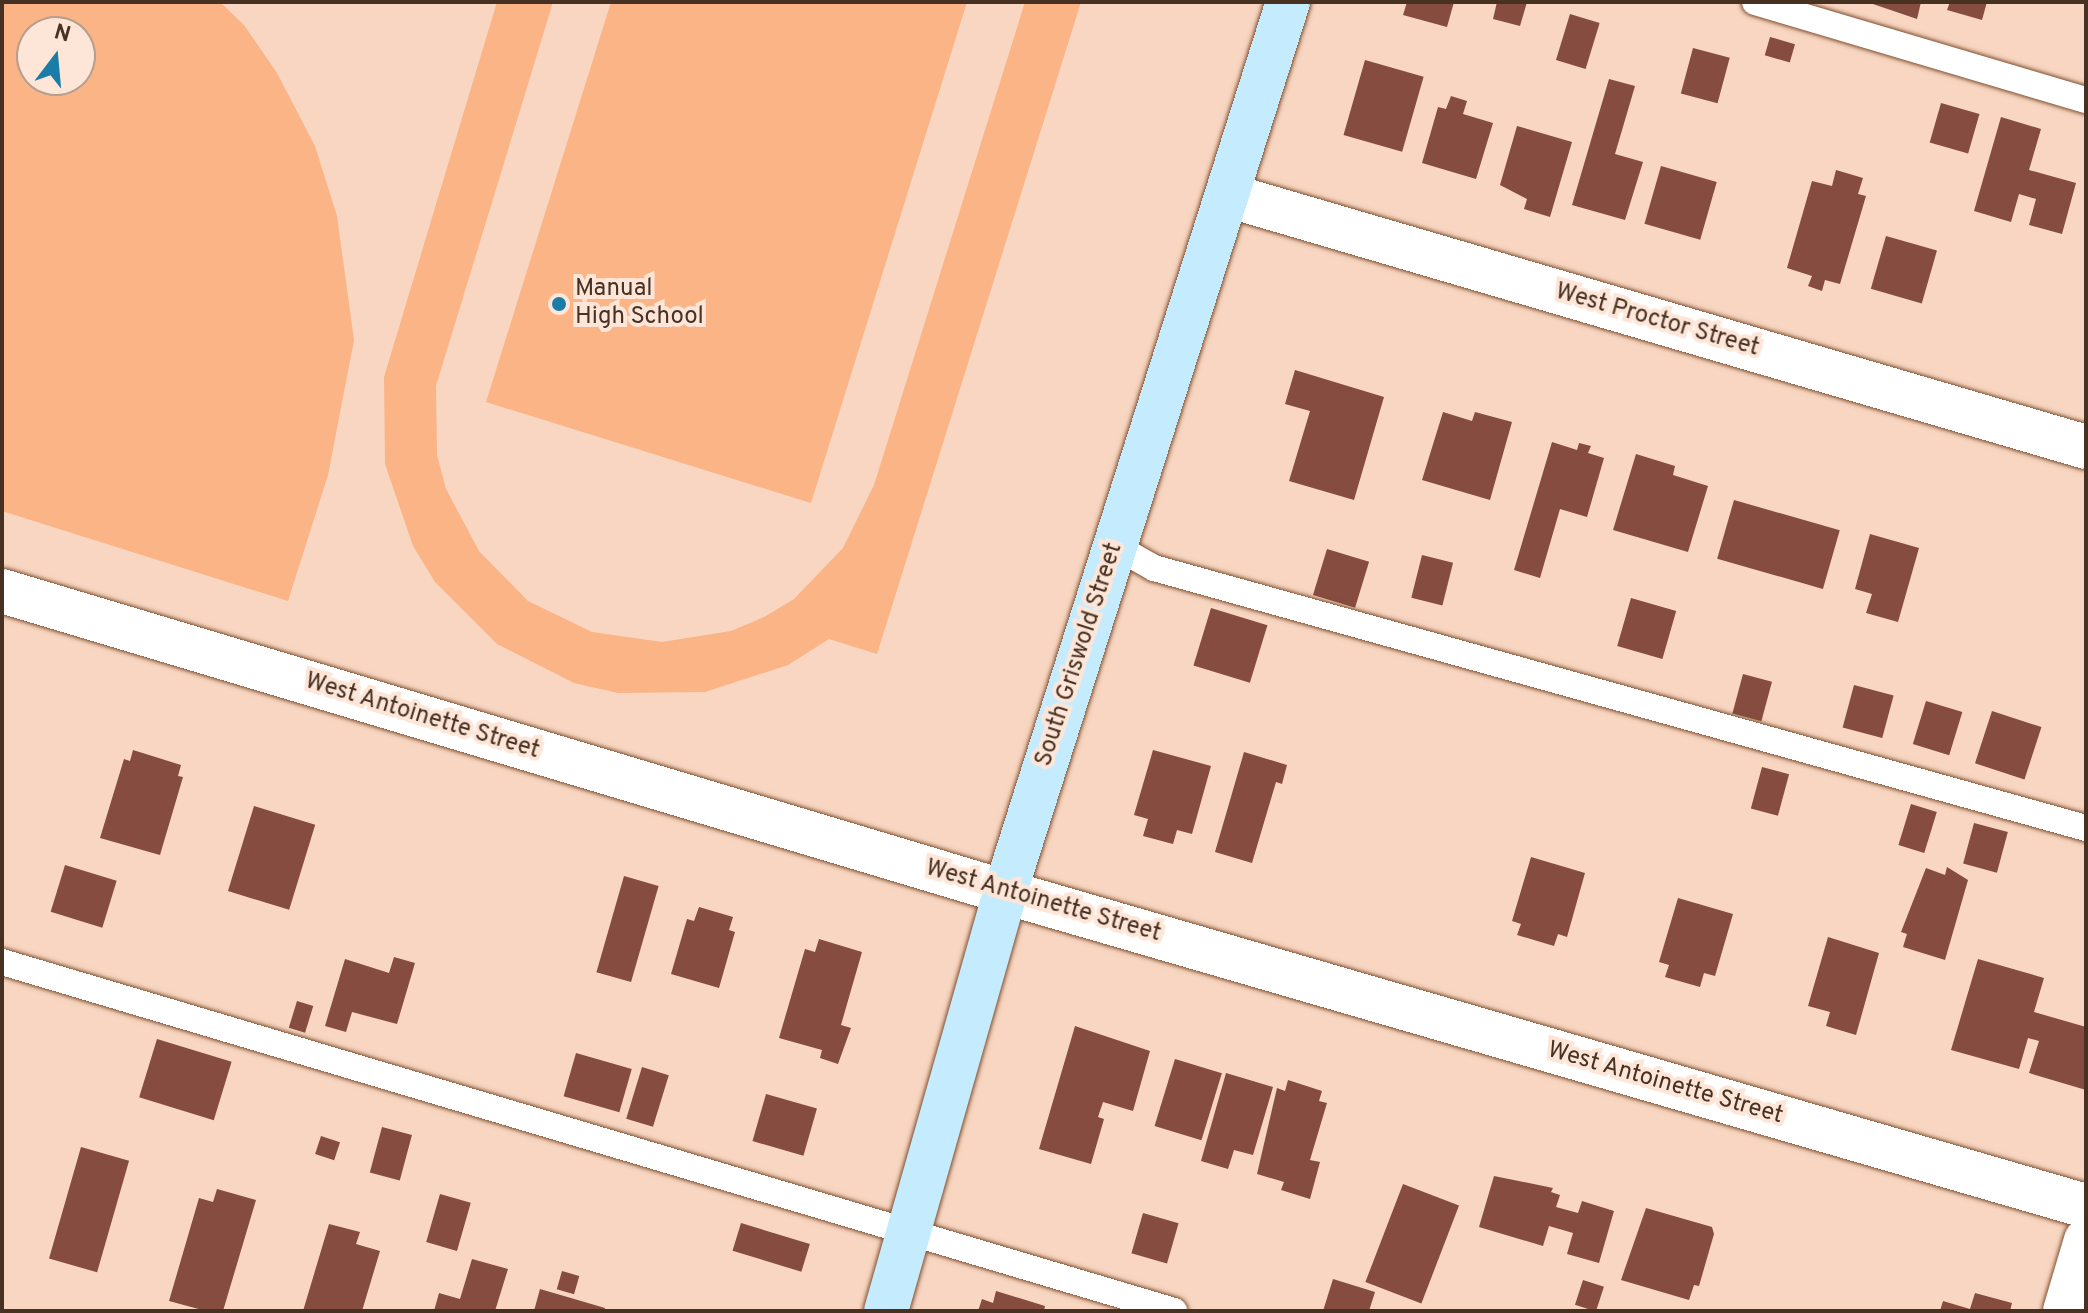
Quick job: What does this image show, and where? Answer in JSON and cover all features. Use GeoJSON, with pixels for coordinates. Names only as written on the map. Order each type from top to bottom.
{"type":"FeatureCollection","features":[{"type":"Feature","properties":{"kind":"street","name":"South Griswold Street"},"geometry":{"type":"LineString","coordinates":[[886,1311],[1005,892],[1288,2]]}},
{"type":"Feature","properties":{"kind":"street","name":"West Proctor Street"},"geometry":{"type":"LineString","coordinates":[[1227,195],[2086,447]]}},
{"type":"Feature","properties":{"kind":"street","name":"West Antoinette Street"},"geometry":{"type":"LineString","coordinates":[[2,591],[1005,892],[2086,1206]]}},
{"type":"Feature","properties":{"kind":"street"},"geometry":{"type":"LineString","coordinates":[[2065,1311],[2086,1240]]}},
{"type":"Feature","properties":{"kind":"lane"},"geometry":{"type":"LineString","coordinates":[[1755,2],[2086,100]]}},
{"type":"Feature","properties":{"kind":"lane"},"geometry":{"type":"LineString","coordinates":[[1115,546],[1154,568],[2086,828]]}},
{"type":"Feature","properties":{"kind":"lane"},"geometry":{"type":"LineString","coordinates":[[2,962],[1174,1311]]}},
{"type":"Feature","properties":{"kind":"shaded area"},"geometry":{"type":"Polygon","coordinates":[[[2,2],[220,2],[244,25],[277,73],[315,146],[337,216],[354,340],[328,475],[288,601],[2,511],[2,2]]]}},
{"type":"Feature","properties":{"kind":"shaded area"},"geometry":{"type":"Polygon","coordinates":[[[497,2],[553,2],[436,386],[437,455],[446,489],[479,551],[528,601],[592,632],[662,642],[731,631],[764,617],[794,599],[843,548],[874,485],[1025,2],[1081,2],[877,654],[829,639],[788,665],[705,692],[618,693],[574,683],[497,644],[435,582],[413,546],[385,464],[384,377],[497,2]]]}},
{"type":"Feature","properties":{"kind":"shaded area"},"geometry":{"type":"Polygon","coordinates":[[[611,2],[967,2],[811,503],[486,402],[611,2]]]}},
{"type":"Feature","properties":{"kind":"building"},"geometry":{"type":"Polygon","coordinates":[[[1407,2],[1454,2],[1447,27],[1403,15],[1407,2]]]}},
{"type":"Feature","properties":{"kind":"building"},"geometry":{"type":"Polygon","coordinates":[[[1497,2],[1527,2],[1520,26],[1493,19],[1497,2]]]}},
{"type":"Feature","properties":{"kind":"building"},"geometry":{"type":"Polygon","coordinates":[[[1867,2],[1921,2],[1917,19],[1867,2]]]}},
{"type":"Feature","properties":{"kind":"building"},"geometry":{"type":"Polygon","coordinates":[[[1950,2],[1987,2],[1982,20],[1947,10],[1950,2]]]}},
{"type":"Feature","properties":{"kind":"building"},"geometry":{"type":"Polygon","coordinates":[[[1570,14],[1600,23],[1586,69],[1556,60],[1570,14]]]}},
{"type":"Feature","properties":{"kind":"building"},"geometry":{"type":"Polygon","coordinates":[[[1770,37],[1795,44],[1790,62],[1765,55],[1770,37]]]}},
{"type":"Feature","properties":{"kind":"building"},"geometry":{"type":"Polygon","coordinates":[[[1693,48],[1730,58],[1718,103],[1681,93],[1693,48]]]}},
{"type":"Feature","properties":{"kind":"building"},"geometry":{"type":"Polygon","coordinates":[[[1365,60],[1424,77],[1402,152],[1344,135],[1365,60]]]}},
{"type":"Feature","properties":{"kind":"building"},"geometry":{"type":"Polygon","coordinates":[[[1609,79],[1635,86],[1615,154],[1643,162],[1625,220],[1572,205],[1609,79]]]}},
{"type":"Feature","properties":{"kind":"building"},"geometry":{"type":"Polygon","coordinates":[[[1451,96],[1467,101],[1463,114],[1493,123],[1476,179],[1422,163],[1438,107],[1446,109],[1451,96]]]}},
{"type":"Feature","properties":{"kind":"building"},"geometry":{"type":"Polygon","coordinates":[[[1941,103],[1979,114],[1968,153],[1930,142],[1941,103]]]}},
{"type":"Feature","properties":{"kind":"building"},"geometry":{"type":"Polygon","coordinates":[[[2001,117],[2041,129],[2029,170],[2076,183],[2062,234],[2029,225],[2036,199],[2019,194],[2011,222],[1974,211],[2001,117]]]}},
{"type":"Feature","properties":{"kind":"building"},"geometry":{"type":"Polygon","coordinates":[[[1517,126],[1572,142],[1550,217],[1524,209],[1527,199],[1500,185],[1517,126]]]}},
{"type":"Feature","properties":{"kind":"building"},"geometry":{"type":"Polygon","coordinates":[[[1661,166],[1717,182],[1700,240],[1644,224],[1661,166]]]}},
{"type":"Feature","properties":{"kind":"building"},"geometry":{"type":"Polygon","coordinates":[[[1836,170],[1863,178],[1858,194],[1866,196],[1840,284],[1825,280],[1822,291],[1808,286],[1812,276],[1787,268],[1812,181],[1832,186],[1836,170]]]}},
{"type":"Feature","properties":{"kind":"building"},"geometry":{"type":"Polygon","coordinates":[[[1886,236],[1937,251],[1922,303],[1871,289],[1886,236]]]}},
{"type":"Feature","properties":{"kind":"building"},"geometry":{"type":"Polygon","coordinates":[[[1295,370],[1384,397],[1354,500],[1289,481],[1310,411],[1285,404],[1295,370]]]}},
{"type":"Feature","properties":{"kind":"building"},"geometry":{"type":"Polygon","coordinates":[[[1443,412],[1472,421],[1475,412],[1512,422],[1490,500],[1422,480],[1443,412]]]}},
{"type":"Feature","properties":{"kind":"building"},"geometry":{"type":"Polygon","coordinates":[[[1552,442],[1577,450],[1579,443],[1591,446],[1588,453],[1604,458],[1587,517],[1560,509],[1540,578],[1514,570],[1552,442]]]}},
{"type":"Feature","properties":{"kind":"building"},"geometry":{"type":"Polygon","coordinates":[[[1636,454],[1675,466],[1673,475],[1708,486],[1688,552],[1613,530],[1636,454]]]}},
{"type":"Feature","properties":{"kind":"building"},"geometry":{"type":"Polygon","coordinates":[[[1734,500],[1840,530],[1823,589],[1717,559],[1734,500]]]}},
{"type":"Feature","properties":{"kind":"building"},"geometry":{"type":"Polygon","coordinates":[[[1870,534],[1919,548],[1898,622],[1866,613],[1872,594],[1855,589],[1870,534]]]}},
{"type":"Feature","properties":{"kind":"building"},"geometry":{"type":"Polygon","coordinates":[[[1327,549],[1369,562],[1355,608],[1313,595],[1327,549]]]}},
{"type":"Feature","properties":{"kind":"building"},"geometry":{"type":"Polygon","coordinates":[[[1422,555],[1453,563],[1442,605],[1411,598],[1422,555]]]}},
{"type":"Feature","properties":{"kind":"building"},"geometry":{"type":"Polygon","coordinates":[[[1631,598],[1676,611],[1662,659],[1617,646],[1631,598]]]}},
{"type":"Feature","properties":{"kind":"building"},"geometry":{"type":"Polygon","coordinates":[[[1211,608],[1267,625],[1250,683],[1193,665],[1211,608]]]}},
{"type":"Feature","properties":{"kind":"building"},"geometry":{"type":"Polygon","coordinates":[[[1743,674],[1772,682],[1761,721],[1732,714],[1743,674]]]}},
{"type":"Feature","properties":{"kind":"building"},"geometry":{"type":"Polygon","coordinates":[[[1854,685],[1894,696],[1882,738],[1843,728],[1854,685]]]}},
{"type":"Feature","properties":{"kind":"building"},"geometry":{"type":"Polygon","coordinates":[[[1926,701],[1962,712],[1949,755],[1913,744],[1926,701]]]}},
{"type":"Feature","properties":{"kind":"building"},"geometry":{"type":"Polygon","coordinates":[[[1992,711],[2041,727],[2024,779],[1975,763],[1992,711]]]}},
{"type":"Feature","properties":{"kind":"building"},"geometry":{"type":"Polygon","coordinates":[[[133,750],[181,765],[178,776],[183,777],[160,855],[100,838],[124,759],[130,761],[133,750]]]}},
{"type":"Feature","properties":{"kind":"building"},"geometry":{"type":"Polygon","coordinates":[[[1153,750],[1211,766],[1192,834],[1177,830],[1173,844],[1143,836],[1148,819],[1134,815],[1153,750]]]}},
{"type":"Feature","properties":{"kind":"building"},"geometry":{"type":"Polygon","coordinates":[[[1244,752],[1287,765],[1282,784],[1276,782],[1252,863],[1215,852],[1244,752]]]}},
{"type":"Feature","properties":{"kind":"building"},"geometry":{"type":"Polygon","coordinates":[[[1762,767],[1789,774],[1778,816],[1751,809],[1762,767]]]}},
{"type":"Feature","properties":{"kind":"building"},"geometry":{"type":"Polygon","coordinates":[[[1911,804],[1937,812],[1924,853],[1898,845],[1911,804]]]}},
{"type":"Feature","properties":{"kind":"building"},"geometry":{"type":"Polygon","coordinates":[[[254,806],[315,825],[289,910],[228,891],[254,806]]]}},
{"type":"Feature","properties":{"kind":"building"},"geometry":{"type":"Polygon","coordinates":[[[1974,823],[2008,832],[1997,873],[1963,864],[1974,823]]]}},
{"type":"Feature","properties":{"kind":"building"},"geometry":{"type":"Polygon","coordinates":[[[1531,857],[1585,873],[1567,937],[1558,934],[1554,946],[1517,935],[1521,924],[1512,921],[1531,857]]]}},
{"type":"Feature","properties":{"kind":"building"},"geometry":{"type":"Polygon","coordinates":[[[65,865],[117,881],[102,928],[51,912],[65,865]]]}},
{"type":"Feature","properties":{"kind":"building"},"geometry":{"type":"Polygon","coordinates":[[[1947,867],[1968,880],[1945,960],[1903,947],[1907,934],[1901,932],[1926,868],[1945,875],[1947,867]]]}},
{"type":"Feature","properties":{"kind":"building"},"geometry":{"type":"Polygon","coordinates":[[[624,876],[659,886],[631,982],[596,972],[624,876]]]}},
{"type":"Feature","properties":{"kind":"building"},"geometry":{"type":"Polygon","coordinates":[[[1678,898],[1733,914],[1715,976],[1704,973],[1700,987],[1665,977],[1669,965],[1659,962],[1678,898]]]}},
{"type":"Feature","properties":{"kind":"building"},"geometry":{"type":"Polygon","coordinates":[[[699,907],[733,917],[729,930],[735,932],[719,988],[671,974],[687,919],[694,921],[699,907]]]}},
{"type":"Feature","properties":{"kind":"building"},"geometry":{"type":"Polygon","coordinates":[[[1828,937],[1879,953],[1856,1035],[1826,1026],[1830,1012],[1808,1006],[1828,937]]]}},
{"type":"Feature","properties":{"kind":"building"},"geometry":{"type":"Polygon","coordinates":[[[819,939],[862,952],[841,1025],[851,1028],[838,1064],[820,1058],[822,1050],[779,1038],[805,949],[815,952],[819,939]]]}},
{"type":"Feature","properties":{"kind":"building"},"geometry":{"type":"Polygon","coordinates":[[[394,957],[415,963],[397,1024],[352,1012],[346,1032],[325,1026],[345,959],[389,973],[394,957]]]}},
{"type":"Feature","properties":{"kind":"building"},"geometry":{"type":"Polygon","coordinates":[[[1978,959],[2044,978],[2034,1012],[2086,1027],[2086,1090],[2029,1073],[2039,1041],[2028,1038],[2019,1069],[1951,1050],[1978,959]]]}},
{"type":"Feature","properties":{"kind":"building"},"geometry":{"type":"Polygon","coordinates":[[[297,1001],[313,1006],[305,1033],[289,1028],[297,1001]]]}},
{"type":"Feature","properties":{"kind":"building"},"geometry":{"type":"Polygon","coordinates":[[[1075,1026],[1150,1051],[1133,1111],[1103,1102],[1098,1117],[1104,1119],[1091,1164],[1039,1149],[1075,1026]]]}},
{"type":"Feature","properties":{"kind":"building"},"geometry":{"type":"Polygon","coordinates":[[[157,1039],[232,1062],[214,1120],[139,1097],[157,1039]]]}},
{"type":"Feature","properties":{"kind":"building"},"geometry":{"type":"Polygon","coordinates":[[[576,1053],[632,1069],[619,1112],[564,1096],[576,1053]]]}},
{"type":"Feature","properties":{"kind":"building"},"geometry":{"type":"Polygon","coordinates":[[[1175,1059],[1222,1073],[1201,1140],[1155,1126],[1175,1059]]]}},
{"type":"Feature","properties":{"kind":"building"},"geometry":{"type":"Polygon","coordinates":[[[642,1067],[669,1075],[653,1127],[626,1119],[642,1067]]]}},
{"type":"Feature","properties":{"kind":"building"},"geometry":{"type":"Polygon","coordinates":[[[1226,1073],[1273,1087],[1253,1155],[1234,1150],[1228,1169],[1201,1161],[1226,1073]]]}},
{"type":"Feature","properties":{"kind":"building"},"geometry":{"type":"Polygon","coordinates":[[[1288,1080],[1322,1091],[1319,1101],[1327,1103],[1310,1160],[1320,1162],[1310,1199],[1281,1190],[1284,1182],[1257,1174],[1277,1088],[1285,1091],[1288,1080]]]}},
{"type":"Feature","properties":{"kind":"building"},"geometry":{"type":"Polygon","coordinates":[[[766,1094],[817,1109],[803,1156],[752,1141],[766,1094]]]}},
{"type":"Feature","properties":{"kind":"building"},"geometry":{"type":"Polygon","coordinates":[[[382,1127],[412,1135],[400,1180],[370,1172],[382,1127]]]}},
{"type":"Feature","properties":{"kind":"building"},"geometry":{"type":"Polygon","coordinates":[[[321,1136],[340,1142],[334,1160],[315,1154],[321,1136]]]}},
{"type":"Feature","properties":{"kind":"building"},"geometry":{"type":"Polygon","coordinates":[[[81,1147],[129,1161],[97,1272],[49,1259],[81,1147]]]}},
{"type":"Feature","properties":{"kind":"building"},"geometry":{"type":"Polygon","coordinates":[[[1494,1176],[1553,1188],[1551,1192],[1560,1195],[1556,1207],[1578,1213],[1582,1201],[1614,1211],[1599,1263],[1567,1254],[1573,1233],[1549,1226],[1543,1246],[1479,1227],[1494,1176]]]}},
{"type":"Feature","properties":{"kind":"building"},"geometry":{"type":"Polygon","coordinates":[[[1403,1184],[1459,1206],[1421,1304],[1365,1282],[1403,1184]]]}},
{"type":"Feature","properties":{"kind":"building"},"geometry":{"type":"Polygon","coordinates":[[[217,1189],[256,1200],[223,1311],[206,1311],[169,1301],[199,1198],[213,1202],[217,1189]]]}},
{"type":"Feature","properties":{"kind":"building"},"geometry":{"type":"Polygon","coordinates":[[[440,1194],[471,1203],[457,1251],[426,1242],[440,1194]]]}},
{"type":"Feature","properties":{"kind":"building"},"geometry":{"type":"Polygon","coordinates":[[[1646,1208],[1712,1227],[1714,1234],[1699,1286],[1694,1285],[1689,1300],[1621,1280],[1646,1208]]]}},
{"type":"Feature","properties":{"kind":"building"},"geometry":{"type":"Polygon","coordinates":[[[1143,1213],[1179,1223],[1167,1264],[1131,1253],[1143,1213]]]}},
{"type":"Feature","properties":{"kind":"building"},"geometry":{"type":"Polygon","coordinates":[[[741,1223],[810,1244],[801,1272],[733,1251],[741,1223]]]}},
{"type":"Feature","properties":{"kind":"building"},"geometry":{"type":"Polygon","coordinates":[[[329,1224],[360,1232],[356,1244],[380,1251],[362,1311],[303,1311],[329,1224]]]}},
{"type":"Feature","properties":{"kind":"building"},"geometry":{"type":"Polygon","coordinates":[[[472,1259],[508,1269],[495,1311],[434,1311],[439,1293],[460,1299],[472,1259]]]}},
{"type":"Feature","properties":{"kind":"building"},"geometry":{"type":"Polygon","coordinates":[[[562,1271],[579,1276],[574,1294],[557,1289],[562,1271]]]}},
{"type":"Feature","properties":{"kind":"building"},"geometry":{"type":"Polygon","coordinates":[[[1333,1279],[1375,1292],[1369,1311],[1323,1311],[1333,1279]]]}},
{"type":"Feature","properties":{"kind":"building"},"geometry":{"type":"Polygon","coordinates":[[[1583,1280],[1604,1287],[1596,1311],[1575,1305],[1583,1280]]]}},
{"type":"Feature","properties":{"kind":"building"},"geometry":{"type":"Polygon","coordinates":[[[540,1289],[605,1308],[604,1311],[534,1311],[540,1289]]]}},
{"type":"Feature","properties":{"kind":"building"},"geometry":{"type":"Polygon","coordinates":[[[996,1291],[1045,1306],[1044,1311],[978,1311],[982,1299],[993,1303],[996,1291]]]}},
{"type":"Feature","properties":{"kind":"building"},"geometry":{"type":"Polygon","coordinates":[[[1975,1293],[2012,1303],[2010,1311],[1940,1311],[1943,1301],[1970,1309],[1975,1293]]]}},
{"type":"Feature","properties":{"kind":"place","name":"Manual High School"},"geometry":{"type":"Point","coordinates":[559,304]}}]}
